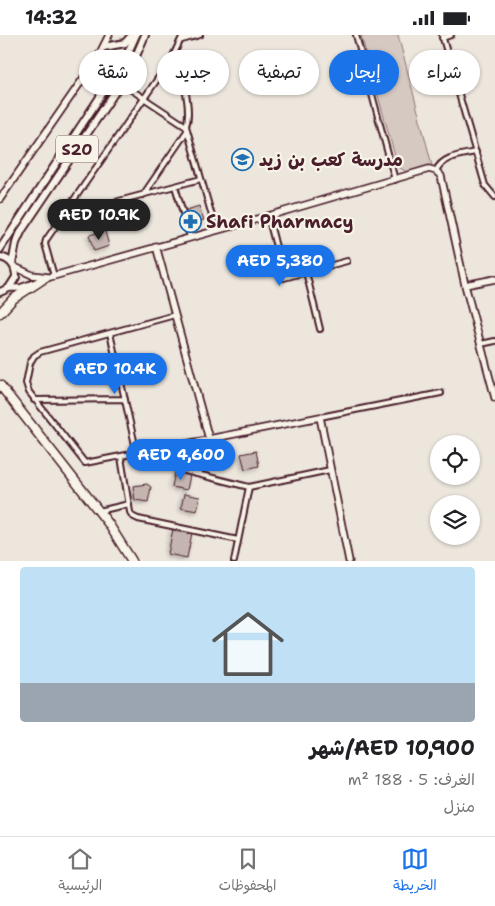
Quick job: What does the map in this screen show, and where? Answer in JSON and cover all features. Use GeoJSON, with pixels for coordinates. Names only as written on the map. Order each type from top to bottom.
{"type":"FeatureCollection","features":[{"type":"Feature","properties":{"kind":"highway"},"geometry":{"type":"LineString","coordinates":[[0,313],[13,299],[42,280]]}},
{"type":"Feature","properties":{"kind":"highway"},"geometry":{"type":"LineString","coordinates":[[0,385],[116,534],[133,561]]}},
{"type":"Feature","properties":{"kind":"main road"},"geometry":{"type":"LineString","coordinates":[[104,47],[125,43],[134,35]]}},
{"type":"Feature","properties":{"kind":"main road","name":"S20"},"geometry":{"type":"LineString","coordinates":[[0,249],[125,59],[134,35]]}},
{"type":"Feature","properties":{"kind":"main road","name":"S20"},"geometry":{"type":"LineString","coordinates":[[139,50],[145,35]]}},
{"type":"Feature","properties":{"kind":"main road","name":"S20"},"geometry":{"type":"LineString","coordinates":[[9,289],[15,281],[14,250],[22,230],[113,95]]}},
{"type":"Feature","properties":{"kind":"main road"},"geometry":{"type":"LineString","coordinates":[[0,257],[9,260],[14,265]]}},
{"type":"Feature","properties":{"kind":"main road"},"geometry":{"type":"LineString","coordinates":[[0,292],[9,289]]}},
{"type":"Feature","properties":{"kind":"main road"},"geometry":{"type":"LineString","coordinates":[[0,298],[9,289]]}},
{"type":"Feature","properties":{"kind":"street"},"geometry":{"type":"LineString","coordinates":[[0,199],[104,47],[108,35]]}},
{"type":"Feature","properties":{"kind":"street"},"geometry":{"type":"LineString","coordinates":[[177,50],[183,37],[200,35]]}},
{"type":"Feature","properties":{"kind":"street"},"geometry":{"type":"LineString","coordinates":[[356,35],[396,179]]}},
{"type":"Feature","properties":{"kind":"street"},"geometry":{"type":"LineString","coordinates":[[451,35],[442,36],[485,185],[495,197]]}},
{"type":"Feature","properties":{"kind":"street"},"geometry":{"type":"LineString","coordinates":[[52,276],[45,243],[157,81]]}},
{"type":"Feature","properties":{"kind":"street"},"geometry":{"type":"LineString","coordinates":[[140,95],[186,125]]}},
{"type":"Feature","properties":{"kind":"street"},"geometry":{"type":"LineString","coordinates":[[185,95],[188,119],[187,131],[216,230]]}},
{"type":"Feature","properties":{"kind":"street"},"geometry":{"type":"LineString","coordinates":[[143,195],[187,131]]}},
{"type":"Feature","properties":{"kind":"street"},"geometry":{"type":"LineString","coordinates":[[436,171],[438,165],[445,160],[476,152]]}},
{"type":"Feature","properties":{"kind":"street"},"geometry":{"type":"LineString","coordinates":[[9,289],[20,288],[52,276],[429,169],[436,171],[441,176],[465,285],[493,384],[495,398]]}},
{"type":"Feature","properties":{"kind":"street"},"geometry":{"type":"LineString","coordinates":[[63,216],[201,179]]}},
{"type":"Feature","properties":{"kind":"street"},"geometry":{"type":"LineString","coordinates":[[176,186],[190,237]]}},
{"type":"Feature","properties":{"kind":"street"},"geometry":{"type":"LineString","coordinates":[[268,216],[284,278],[347,261]]}},
{"type":"Feature","properties":{"kind":"street"},"geometry":{"type":"LineString","coordinates":[[156,246],[209,439]]}},
{"type":"Feature","properties":{"kind":"street"},"geometry":{"type":"LineString","coordinates":[[14,265],[32,275],[52,276]]}},
{"type":"Feature","properties":{"kind":"street"},"geometry":{"type":"LineString","coordinates":[[306,272],[320,329]]}},
{"type":"Feature","properties":{"kind":"street"},"geometry":{"type":"LineString","coordinates":[[465,285],[495,279]]}},
{"type":"Feature","properties":{"kind":"street"},"geometry":{"type":"LineString","coordinates":[[175,315],[34,356],[30,363],[26,383],[29,392],[85,463],[441,393]]}},
{"type":"Feature","properties":{"kind":"street"},"geometry":{"type":"LineString","coordinates":[[110,333],[137,454]]}},
{"type":"Feature","properties":{"kind":"street"},"geometry":{"type":"LineString","coordinates":[[481,344],[495,341]]}},
{"type":"Feature","properties":{"kind":"street"},"geometry":{"type":"LineString","coordinates":[[34,400],[125,399]]}},
{"type":"Feature","properties":{"kind":"street"},"geometry":{"type":"LineString","coordinates":[[320,417],[349,561]]}},
{"type":"Feature","properties":{"kind":"street"},"geometry":{"type":"LineString","coordinates":[[170,447],[179,466],[186,471],[249,487],[330,470]]}},
{"type":"Feature","properties":{"kind":"street"},"geometry":{"type":"LineString","coordinates":[[121,457],[128,504],[132,516],[138,519],[238,540]]}},
{"type":"Feature","properties":{"kind":"street"},"geometry":{"type":"LineString","coordinates":[[234,561],[249,487]]}},
{"type":"Feature","properties":{"kind":"street"},"geometry":{"type":"LineString","coordinates":[[98,511],[128,504]]}},
{"type":"Feature","properties":{"kind":"shaded area"},"geometry":{"type":"Polygon","coordinates":[[[361,35],[398,35],[409,77],[409,95],[414,95],[432,165],[407,172],[398,167],[378,95],[399,95],[399,50],[365,50],[361,35]]]}},
{"type":"Feature","properties":{"kind":"building"},"geometry":{"type":"Polygon","coordinates":[[[199,206],[204,220],[188,225],[184,211],[199,206]]]}},
{"type":"Feature","properties":{"kind":"building"},"geometry":{"type":"Polygon","coordinates":[[[105,231],[109,246],[94,251],[89,235],[105,231]]]}},
{"type":"Feature","properties":{"kind":"building"},"geometry":{"type":"Polygon","coordinates":[[[256,451],[259,466],[245,469],[241,454],[256,451]]]}},
{"type":"Feature","properties":{"kind":"building"},"geometry":{"type":"Polygon","coordinates":[[[175,472],[190,475],[187,490],[172,487],[175,472]]]}},
{"type":"Feature","properties":{"kind":"building"},"geometry":{"type":"Polygon","coordinates":[[[147,484],[151,487],[148,502],[135,500],[133,486],[147,484]]]}},
{"type":"Feature","properties":{"kind":"building"},"geometry":{"type":"Polygon","coordinates":[[[184,494],[200,497],[197,511],[181,508],[184,494]]]}},
{"type":"Feature","properties":{"kind":"building"},"geometry":{"type":"Polygon","coordinates":[[[173,529],[192,533],[187,558],[168,554],[173,529]]]}},
{"type":"Feature","properties":{"kind":"place","name":"مدرسة كعب بن زيد"},"geometry":{"type":"Point","coordinates":[243,160]}},
{"type":"Feature","properties":{"kind":"place","name":"Shafi Pharmacy"},"geometry":{"type":"Point","coordinates":[190,222]}}]}
